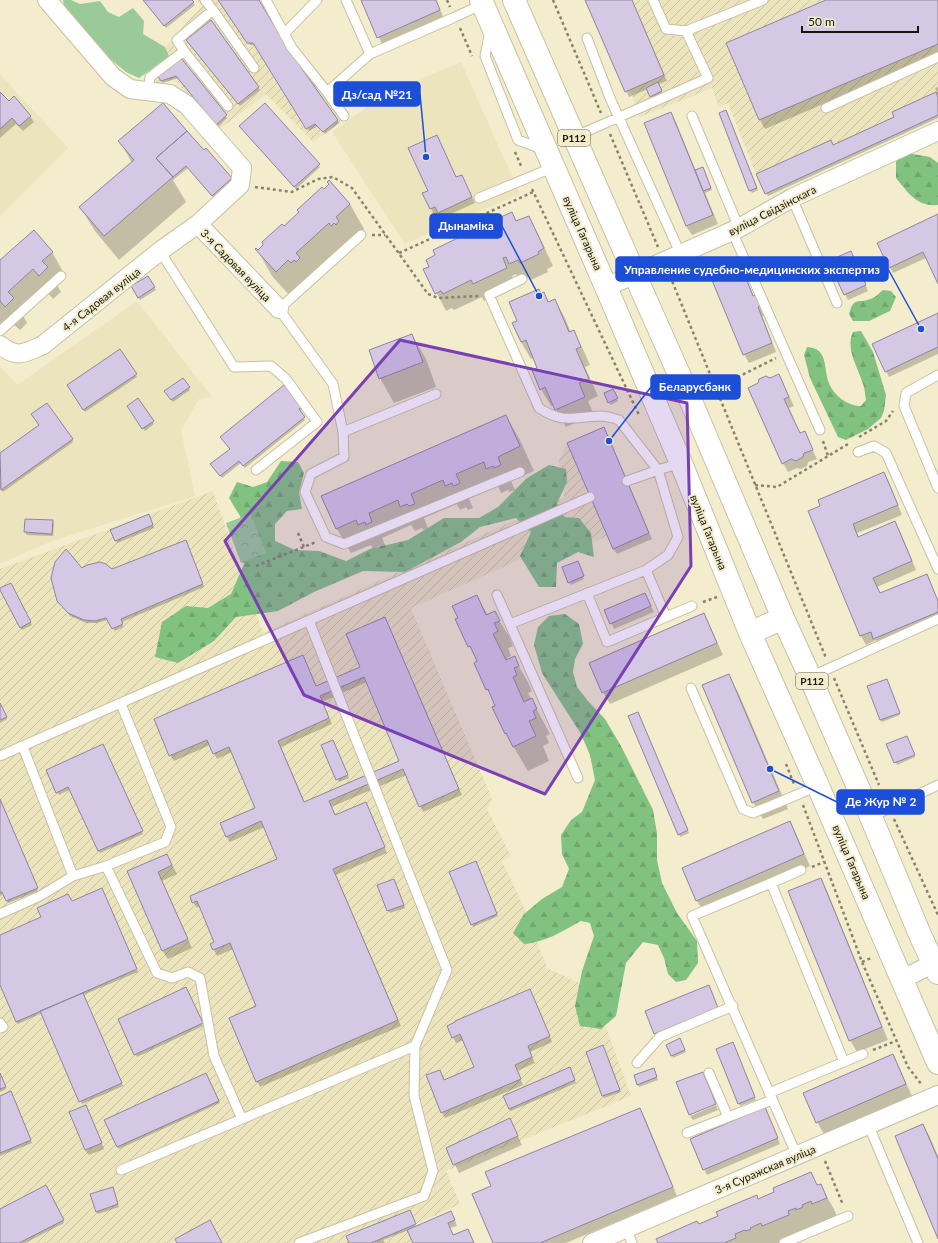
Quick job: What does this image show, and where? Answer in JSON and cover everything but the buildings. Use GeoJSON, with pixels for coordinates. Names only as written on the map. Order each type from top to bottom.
{"type":"FeatureCollection","features":[{"type":"Feature","properties":{"kind":"main road","name":"Р112"},"geometry":{"type":"LineString","coordinates":[[514,0],[690,399],[783,618],[810,677],[880,813],[921,936],[936,966]]}},
{"type":"Feature","properties":{"kind":"main road","name":"вуліца Гагарына"},"geometry":{"type":"LineString","coordinates":[[482,2],[681,463],[750,633],[938,1063]]}},
{"type":"Feature","properties":{"kind":"main road"},"geometry":{"type":"LineString","coordinates":[[750,633],[783,618]]}},
{"type":"Feature","properties":{"kind":"street","name":"3-я Садовая вуліца"},"geometry":{"type":"LineString","coordinates":[[48,0],[113,77],[130,89],[170,94],[188,105],[242,168],[240,185],[198,224],[279,309]]}},
{"type":"Feature","properties":{"kind":"street","name":"вуліца Свідзінскага"},"geometry":{"type":"LineString","coordinates":[[606,287],[736,229],[792,198],[938,131]]}},
{"type":"Feature","properties":{"kind":"street","name":"4-я Садовая вуліца"},"geometry":{"type":"LineString","coordinates":[[0,345],[9,353],[24,353],[43,345],[160,251],[198,224]]}},
{"type":"Feature","properties":{"kind":"street"},"geometry":{"type":"LineString","coordinates":[[902,979],[936,966]]}},
{"type":"Feature","properties":{"kind":"street","name":"3-я Суражская вуліца"},"geometry":{"type":"LineString","coordinates":[[592,1243],[629,1235],[819,1146],[935,1097]]}},
{"type":"Feature","properties":{"kind":"lane"},"geometry":{"type":"LineString","coordinates":[[206,0],[254,68]]}},
{"type":"Feature","properties":{"kind":"lane"},"geometry":{"type":"LineString","coordinates":[[266,0],[292,48],[344,116]]}},
{"type":"Feature","properties":{"kind":"lane"},"geometry":{"type":"LineString","coordinates":[[284,34],[318,0]]}},
{"type":"Feature","properties":{"kind":"lane"},"geometry":{"type":"LineString","coordinates":[[346,0],[370,54]]}},
{"type":"Feature","properties":{"kind":"lane"},"geometry":{"type":"LineString","coordinates":[[653,0],[666,29],[686,31],[763,0]]}},
{"type":"Feature","properties":{"kind":"lane"},"geometry":{"type":"LineString","coordinates":[[327,92],[370,54],[455,17],[482,2]]}},
{"type":"Feature","properties":{"kind":"lane"},"geometry":{"type":"LineString","coordinates":[[213,10],[177,40],[228,106]]}},
{"type":"Feature","properties":{"kind":"lane"},"geometry":{"type":"LineString","coordinates":[[574,137],[708,78],[686,31]]}},
{"type":"Feature","properties":{"kind":"lane"},"geometry":{"type":"LineString","coordinates":[[587,38],[618,117],[681,254]]}},
{"type":"Feature","properties":{"kind":"lane"},"geometry":{"type":"LineString","coordinates":[[148,92],[150,77],[184,51]]}},
{"type":"Feature","properties":{"kind":"lane"},"geometry":{"type":"LineString","coordinates":[[826,108],[938,57]]}},
{"type":"Feature","properties":{"kind":"lane"},"geometry":{"type":"LineString","coordinates":[[692,116],[786,354],[820,430]]}},
{"type":"Feature","properties":{"kind":"lane"},"geometry":{"type":"LineString","coordinates":[[479,198],[527,178],[550,159]]}},
{"type":"Feature","properties":{"kind":"lane"},"geometry":{"type":"LineString","coordinates":[[792,198],[837,303]]}},
{"type":"Feature","properties":{"kind":"lane"},"geometry":{"type":"LineString","coordinates":[[361,235],[279,309],[333,384],[343,432],[344,457],[311,474],[306,492],[326,537],[344,544],[520,472]]}},
{"type":"Feature","properties":{"kind":"lane"},"geometry":{"type":"LineString","coordinates":[[160,251],[234,367],[271,366],[286,379],[317,422],[256,470]]}},
{"type":"Feature","properties":{"kind":"lane"},"geometry":{"type":"LineString","coordinates":[[0,331],[61,276]]}},
{"type":"Feature","properties":{"kind":"lane"},"geometry":{"type":"LineString","coordinates":[[510,624],[646,570],[668,555],[678,537],[658,470],[619,420],[602,416],[566,419],[550,415],[539,408],[489,295],[522,279]]}},
{"type":"Feature","properties":{"kind":"lane"},"geometry":{"type":"LineString","coordinates":[[938,375],[906,393],[904,406],[938,488]]}},
{"type":"Feature","properties":{"kind":"lane"},"geometry":{"type":"LineString","coordinates":[[343,432],[436,394]]}},
{"type":"Feature","properties":{"kind":"lane"},"geometry":{"type":"LineString","coordinates":[[858,452],[874,446],[886,453],[938,569]]}},
{"type":"Feature","properties":{"kind":"lane"},"geometry":{"type":"LineString","coordinates":[[627,482],[681,463]]}},
{"type":"Feature","properties":{"kind":"lane"},"geometry":{"type":"LineString","coordinates":[[0,756],[590,497]]}},
{"type":"Feature","properties":{"kind":"lane"},"geometry":{"type":"LineString","coordinates":[[646,570],[666,617]]}},
{"type":"Feature","properties":{"kind":"lane"},"geometry":{"type":"LineString","coordinates":[[586,593],[607,642],[692,606]]}},
{"type":"Feature","properties":{"kind":"lane"},"geometry":{"type":"LineString","coordinates":[[497,595],[578,778]]}},
{"type":"Feature","properties":{"kind":"lane"},"geometry":{"type":"LineString","coordinates":[[810,677],[938,620]]}},
{"type":"Feature","properties":{"kind":"lane"},"geometry":{"type":"LineString","coordinates":[[299,1243],[424,1196],[434,1171],[414,1096],[415,1046],[448,970],[309,621]]}},
{"type":"Feature","properties":{"kind":"lane"},"geometry":{"type":"LineString","coordinates":[[691,688],[743,809],[753,813],[818,786]]}},
{"type":"Feature","properties":{"kind":"lane"},"geometry":{"type":"LineString","coordinates":[[0,914],[40,896],[73,876],[106,866],[165,842],[171,827],[121,704]]}},
{"type":"Feature","properties":{"kind":"lane"},"geometry":{"type":"LineString","coordinates":[[23,747],[73,876]]}},
{"type":"Feature","properties":{"kind":"lane"},"geometry":{"type":"LineString","coordinates":[[880,813],[938,785]]}},
{"type":"Feature","properties":{"kind":"lane"},"geometry":{"type":"LineString","coordinates":[[106,866],[157,973],[172,978],[188,972],[200,978],[214,1056],[242,1119]]}},
{"type":"Feature","properties":{"kind":"lane"},"geometry":{"type":"LineString","coordinates":[[797,1156],[733,1006],[692,916],[802,870]]}},
{"type":"Feature","properties":{"kind":"lane"},"geometry":{"type":"LineString","coordinates":[[771,883],[844,1062]]}},
{"type":"Feature","properties":{"kind":"lane"},"geometry":{"type":"LineString","coordinates":[[637,1063],[660,1037],[733,1006]]}},
{"type":"Feature","properties":{"kind":"lane"},"geometry":{"type":"LineString","coordinates":[[0,1023],[3,1027],[0,1028]]}},
{"type":"Feature","properties":{"kind":"lane"},"geometry":{"type":"LineString","coordinates":[[121,1170],[415,1046]]}},
{"type":"Feature","properties":{"kind":"lane"},"geometry":{"type":"LineString","coordinates":[[686,1133],[728,1117],[863,1054]]}},
{"type":"Feature","properties":{"kind":"lane"},"geometry":{"type":"LineString","coordinates":[[709,1073],[728,1117]]}},
{"type":"Feature","properties":{"kind":"lane"},"geometry":{"type":"LineString","coordinates":[[868,1124],[918,1243]]}},
{"type":"Feature","properties":{"kind":"lane"},"geometry":{"type":"LineString","coordinates":[[784,1243],[848,1216]]}},
{"type":"Feature","properties":{"kind":"path"},"geometry":{"type":"LineString","coordinates":[[447,0],[474,59]]}},
{"type":"Feature","properties":{"kind":"path"},"geometry":{"type":"LineString","coordinates":[[553,0],[664,262],[830,668],[880,813],[938,915]]}},
{"type":"Feature","properties":{"kind":"path"},"geometry":{"type":"LineString","coordinates":[[514,150],[640,418]]}},
{"type":"Feature","properties":{"kind":"path"},"geometry":{"type":"LineString","coordinates":[[399,253],[533,192]]}},
{"type":"Feature","properties":{"kind":"path"},"geometry":{"type":"LineString","coordinates":[[716,388],[786,354]]}},
{"type":"Feature","properties":{"kind":"path"},"geometry":{"type":"LineString","coordinates":[[755,485],[777,487],[886,421],[906,393]]}},
{"type":"Feature","properties":{"kind":"path"},"geometry":{"type":"LineString","coordinates":[[298,533],[304,547]]}},
{"type":"Feature","properties":{"kind":"path"},"geometry":{"type":"LineString","coordinates":[[256,566],[326,537]]}},
{"type":"Feature","properties":{"kind":"path"},"geometry":{"type":"LineString","coordinates":[[692,606],[718,597],[715,590]]}},
{"type":"Feature","properties":{"kind":"path"},"geometry":{"type":"LineString","coordinates":[[784,758],[862,962],[896,1041],[908,1067],[935,1097]]}},
{"type":"Feature","properties":{"kind":"path"},"geometry":{"type":"LineString","coordinates":[[862,962],[871,958]]}},
{"type":"Feature","properties":{"kind":"path"},"geometry":{"type":"LineString","coordinates":[[863,1054],[896,1041]]}},
{"type":"Feature","properties":{"kind":"path"},"geometry":{"type":"LineString","coordinates":[[819,1146],[848,1216]]}},
{"type":"Feature","properties":{"kind":"highlighted area"},"geometry":{"type":"Polygon","coordinates":[[[400,340],[687,403],[691,566],[545,794],[304,695],[225,541],[400,340]]]}},
{"type":"Feature","properties":{"kind":"shaded area"},"geometry":{"type":"Polygon","coordinates":[[[197,0],[259,0],[342,121],[313,142],[266,94],[219,129],[174,79],[158,84],[145,73],[168,56],[165,47],[202,6],[197,0]]]}},
{"type":"Feature","properties":{"kind":"shaded area"},"geometry":{"type":"Polygon","coordinates":[[[585,0],[938,0],[938,115],[756,174],[728,103],[719,107],[712,88],[640,117],[630,90],[625,92],[585,0]]]}},
{"type":"Feature","properties":{"kind":"shaded area"},"geometry":{"type":"Polygon","coordinates":[[[461,62],[520,194],[405,244],[332,132],[387,93],[461,62]]]}},
{"type":"Feature","properties":{"kind":"shaded area"},"geometry":{"type":"Polygon","coordinates":[[[0,74],[68,148],[0,216],[0,74]]]}},
{"type":"Feature","properties":{"kind":"shaded area"},"geometry":{"type":"Polygon","coordinates":[[[137,301],[212,397],[199,399],[181,430],[195,496],[52,541],[0,563],[0,366],[17,385],[137,301]]]}},
{"type":"Feature","properties":{"kind":"shaded area"},"geometry":{"type":"Polygon","coordinates":[[[567,443],[607,536],[544,565],[535,553],[411,608],[492,799],[487,809],[511,856],[502,861],[523,905],[547,968],[592,989],[631,1096],[446,1171],[460,1204],[416,1224],[408,1230],[413,1243],[0,1243],[0,569],[213,491],[263,633],[564,498],[559,461],[567,443]]]}},
{"type":"Feature","properties":{"kind":"green space"},"geometry":{"type":"Polygon","coordinates":[[[63,0],[71,0],[80,4],[100,1],[108,12],[119,17],[133,8],[144,21],[143,34],[165,47],[169,56],[139,78],[126,72],[96,47],[66,14],[63,0]]]}},
{"type":"Feature","properties":{"kind":"green space"},"geometry":{"type":"Polygon","coordinates":[[[907,153],[930,157],[938,163],[938,205],[924,204],[913,198],[896,178],[896,162],[900,155],[907,153]]]}},
{"type":"Feature","properties":{"kind":"green space"},"geometry":{"type":"Polygon","coordinates":[[[883,290],[891,291],[896,297],[890,311],[869,321],[853,321],[849,314],[853,305],[857,302],[875,297],[883,290]]]}},
{"type":"Feature","properties":{"kind":"green space"},"geometry":{"type":"Polygon","coordinates":[[[861,331],[873,352],[886,395],[884,411],[881,418],[868,429],[846,440],[838,437],[810,378],[804,355],[807,347],[814,348],[819,351],[824,360],[829,383],[834,392],[846,402],[856,406],[861,406],[866,400],[865,390],[853,358],[850,345],[853,332],[861,331]]]}},
{"type":"Feature","properties":{"kind":"green space"},"geometry":{"type":"Polygon","coordinates":[[[281,461],[298,462],[304,473],[299,493],[302,509],[287,511],[275,524],[275,541],[295,550],[319,551],[346,561],[370,549],[408,540],[444,518],[479,518],[498,507],[527,478],[549,465],[566,469],[567,482],[557,503],[564,517],[579,518],[591,533],[594,557],[578,552],[557,563],[556,587],[539,587],[520,556],[531,532],[516,518],[480,527],[461,542],[405,572],[363,571],[314,592],[278,611],[236,617],[214,641],[178,663],[155,657],[162,622],[186,606],[208,608],[231,594],[244,564],[236,541],[243,532],[240,516],[229,498],[237,482],[253,487],[267,482],[281,461]]]}},
{"type":"Feature","properties":{"kind":"green space"},"geometry":{"type":"Polygon","coordinates":[[[251,514],[266,553],[241,563],[226,523],[251,514]]]}},
{"type":"Feature","properties":{"kind":"green space"},"geometry":{"type":"Polygon","coordinates":[[[565,614],[579,624],[583,644],[575,659],[573,672],[577,687],[605,719],[621,746],[653,810],[657,833],[657,860],[662,883],[677,913],[697,941],[698,963],[686,980],[676,982],[668,974],[664,958],[658,945],[643,942],[626,963],[616,1016],[601,1029],[580,1026],[575,1006],[582,971],[594,936],[590,923],[581,921],[560,933],[532,943],[524,944],[513,933],[524,914],[542,899],[562,887],[569,869],[562,854],[561,835],[571,820],[582,812],[595,780],[590,755],[581,734],[542,673],[534,645],[538,627],[549,616],[565,614]]]}},
{"type":"Feature","properties":{"kind":"place","name":"Дз/сад №21"},"geometry":{"type":"Point","coordinates":[426,157]}},
{"type":"Feature","properties":{"kind":"place","name":"Дынаміка"},"geometry":{"type":"Point","coordinates":[539,296]}},
{"type":"Feature","properties":{"kind":"place","name":"Управление судебно-медицинских экспертиз"},"geometry":{"type":"Point","coordinates":[921,329]}},
{"type":"Feature","properties":{"kind":"place","name":"Беларусбанк"},"geometry":{"type":"Point","coordinates":[609,441]}},
{"type":"Feature","properties":{"kind":"place","name":"Де Жур № 2"},"geometry":{"type":"Point","coordinates":[770,769]}}]}
